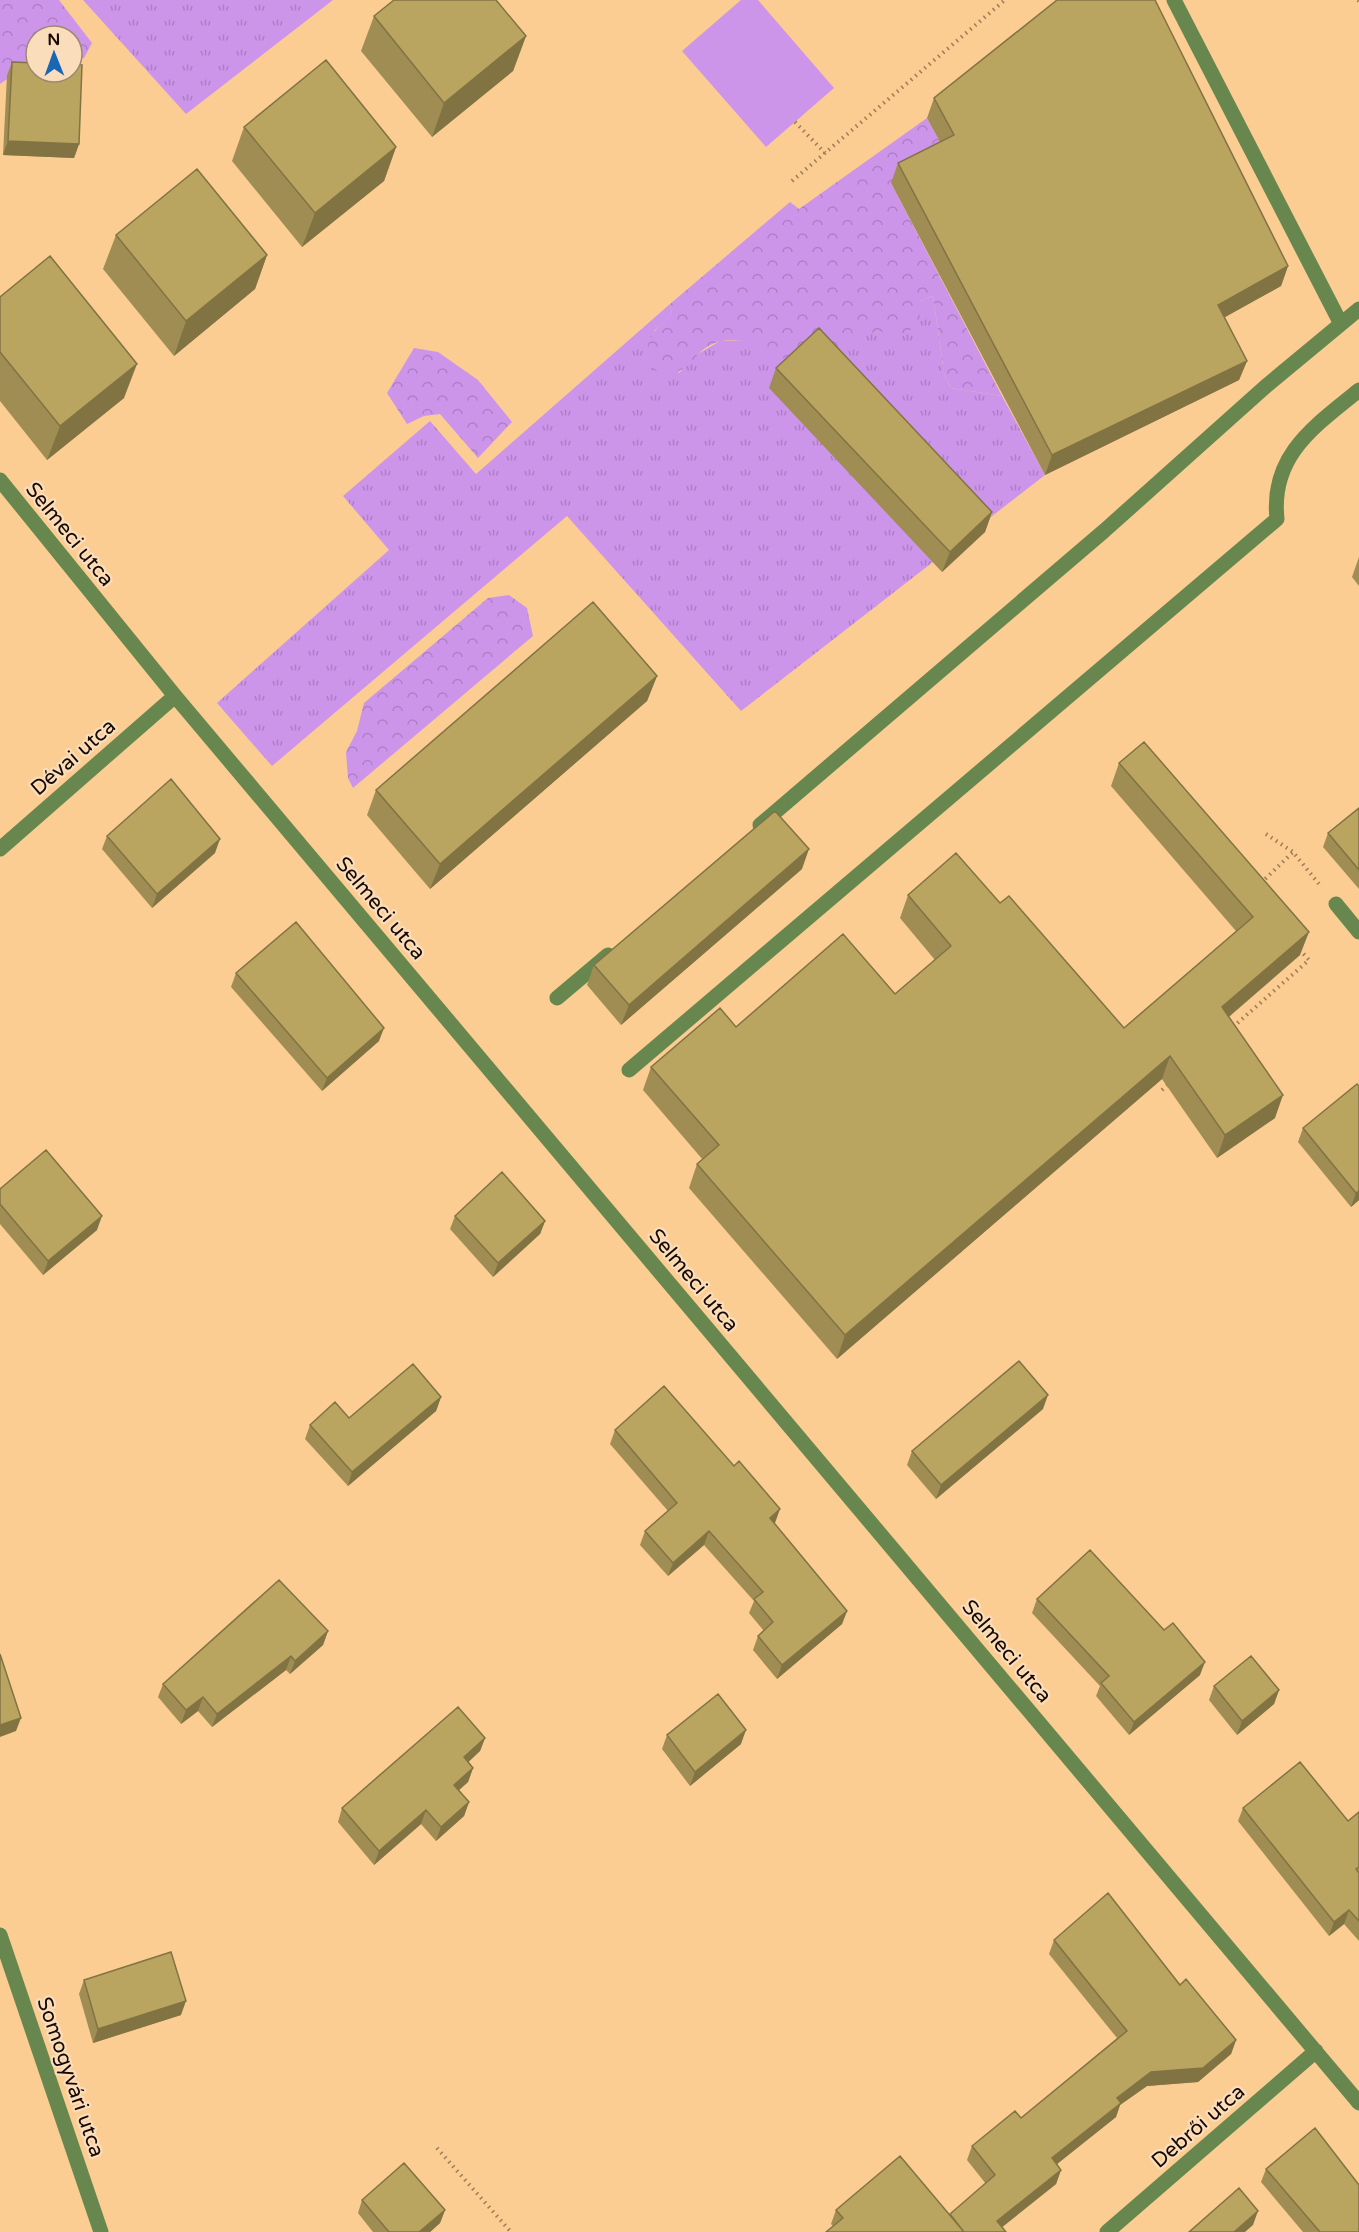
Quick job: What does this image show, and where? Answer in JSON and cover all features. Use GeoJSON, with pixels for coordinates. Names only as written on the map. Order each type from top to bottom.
{"type":"FeatureCollection","features":[{"type":"Feature","properties":{"kind":"street"},"geometry":{"type":"LineString","coordinates":[[1174,0],[1341,324]]}},
{"type":"Feature","properties":{"kind":"street"},"geometry":{"type":"LineString","coordinates":[[749,835],[1359,309]]}},
{"type":"Feature","properties":{"kind":"street"},"geometry":{"type":"LineString","coordinates":[[629,1070],[1277,519],[1275,498],[1281,474],[1291,453],[1313,428],[1359,390]]}},
{"type":"Feature","properties":{"kind":"street","name":"Selmeci utca"},"geometry":{"type":"LineString","coordinates":[[0,480],[175,696],[1359,2103]]}},
{"type":"Feature","properties":{"kind":"street","name":"Dévai utca"},"geometry":{"type":"LineString","coordinates":[[0,849],[175,696]]}},
{"type":"Feature","properties":{"kind":"street"},"geometry":{"type":"LineString","coordinates":[[1336,904],[1359,932]]}},
{"type":"Feature","properties":{"kind":"street"},"geometry":{"type":"LineString","coordinates":[[557,998],[621,944]]}},
{"type":"Feature","properties":{"kind":"street","name":"Somogyvári utca"},"geometry":{"type":"LineString","coordinates":[[0,1935],[101,2232]]}},
{"type":"Feature","properties":{"kind":"street","name":"Debrői utca"},"geometry":{"type":"LineString","coordinates":[[1107,2232],[1316,2051]]}},
{"type":"Feature","properties":{"kind":"path"},"geometry":{"type":"LineString","coordinates":[[792,181],[1005,0]]}},
{"type":"Feature","properties":{"kind":"path"},"geometry":{"type":"LineString","coordinates":[[795,122],[825,153]]}},
{"type":"Feature","properties":{"kind":"path"},"geometry":{"type":"LineString","coordinates":[[1266,834],[1293,852],[1336,904]]}},
{"type":"Feature","properties":{"kind":"path"},"geometry":{"type":"LineString","coordinates":[[1259,885],[1293,852]]}},
{"type":"Feature","properties":{"kind":"path"},"geometry":{"type":"LineString","coordinates":[[1231,1029],[1308,960],[1294,943]]}},
{"type":"Feature","properties":{"kind":"path"},"geometry":{"type":"LineString","coordinates":[[1162,1090],[1171,1082]]}},
{"type":"Feature","properties":{"kind":"path"},"geometry":{"type":"LineString","coordinates":[[436,2148],[511,2232]]}},
{"type":"Feature","properties":{"kind":"green space"},"geometry":{"type":"Polygon","coordinates":[[[0,0],[59,0],[77,24],[24,24],[24,67],[0,84],[0,0]]]}},
{"type":"Feature","properties":{"kind":"green space"},"geometry":{"type":"Polygon","coordinates":[[[83,0],[333,0],[186,114],[83,0]]]}},
{"type":"Feature","properties":{"kind":"green space"},"geometry":{"type":"Polygon","coordinates":[[[741,0],[758,0],[834,88],[766,147],[682,51],[741,0]]]}},
{"type":"Feature","properties":{"kind":"green space"},"geometry":{"type":"Polygon","coordinates":[[[84,33],[92,43],[84,58],[84,33]]]}},
{"type":"Feature","properties":{"kind":"green space"},"geometry":{"type":"Polygon","coordinates":[[[927,118],[947,155],[891,183],[1002,396],[951,388],[944,373],[933,296],[920,301],[920,319],[906,335],[886,332],[868,334],[852,341],[838,355],[793,360],[750,343],[733,340],[711,345],[688,365],[673,373],[648,367],[647,350],[651,337],[672,314],[670,304],[790,202],[799,209],[927,118]]]}},
{"type":"Feature","properties":{"kind":"green space"},"geometry":{"type":"Polygon","coordinates":[[[933,296],[944,373],[951,388],[1002,396],[1045,475],[741,711],[567,516],[272,766],[217,703],[389,550],[343,496],[430,421],[476,474],[670,304],[672,314],[654,331],[679,373],[698,354],[720,341],[747,340],[787,359],[838,355],[849,341],[868,333],[890,331],[920,301],[933,296]]]}},
{"type":"Feature","properties":{"kind":"green space"},"geometry":{"type":"Polygon","coordinates":[[[414,348],[438,352],[478,380],[512,422],[478,458],[440,414],[424,416],[407,424],[387,393],[414,348]]]}},
{"type":"Feature","properties":{"kind":"green space"},"geometry":{"type":"Polygon","coordinates":[[[509,595],[527,608],[533,636],[353,788],[348,778],[346,752],[357,731],[364,703],[488,598],[509,595]]]}},
{"type":"Feature","properties":{"kind":"building"},"geometry":{"type":"Polygon","coordinates":[[[394,0],[496,0],[526,36],[444,103],[374,16],[394,0]]]}},
{"type":"Feature","properties":{"kind":"building"},"geometry":{"type":"Polygon","coordinates":[[[1057,0],[1155,0],[1288,266],[1218,305],[1247,361],[1052,455],[898,163],[954,135],[934,98],[1057,0]]]}},
{"type":"Feature","properties":{"kind":"building"},"geometry":{"type":"Polygon","coordinates":[[[326,60],[396,147],[315,213],[244,127],[326,60]]]}},
{"type":"Feature","properties":{"kind":"building"},"geometry":{"type":"Polygon","coordinates":[[[12,62],[24,62],[24,84],[81,84],[79,144],[8,141],[12,62]]]}},
{"type":"Feature","properties":{"kind":"building"},"geometry":{"type":"Polygon","coordinates":[[[197,169],[267,255],[186,321],[116,235],[197,169]]]}},
{"type":"Feature","properties":{"kind":"building"},"geometry":{"type":"Polygon","coordinates":[[[50,256],[137,364],[60,426],[0,352],[0,297],[50,256]]]}},
{"type":"Feature","properties":{"kind":"building"},"geometry":{"type":"Polygon","coordinates":[[[819,328],[992,512],[950,552],[776,368],[819,328]]]}},
{"type":"Feature","properties":{"kind":"building"},"geometry":{"type":"Polygon","coordinates":[[[593,602],[657,676],[440,864],[376,790],[593,602]]]}},
{"type":"Feature","properties":{"kind":"building"},"geometry":{"type":"Polygon","coordinates":[[[1144,742],[1309,932],[1222,1007],[1283,1095],[1225,1135],[1170,1056],[845,1335],[697,1164],[719,1145],[651,1067],[720,1008],[736,1027],[843,934],[895,994],[951,946],[908,895],[956,853],[1000,903],[1009,896],[1124,1028],[1253,917],[1119,763],[1144,742]]]}},
{"type":"Feature","properties":{"kind":"building"},"geometry":{"type":"Polygon","coordinates":[[[171,779],[220,839],[157,894],[107,836],[171,779]]]}},
{"type":"Feature","properties":{"kind":"building"},"geometry":{"type":"Polygon","coordinates":[[[1359,808],[1359,870],[1328,833],[1359,808]]]}},
{"type":"Feature","properties":{"kind":"building"},"geometry":{"type":"Polygon","coordinates":[[[775,811],[809,849],[629,1005],[594,965],[775,811]]]}},
{"type":"Feature","properties":{"kind":"building"},"geometry":{"type":"Polygon","coordinates":[[[296,922],[384,1028],[327,1078],[236,973],[296,922]]]}},
{"type":"Feature","properties":{"kind":"building"},"geometry":{"type":"Polygon","coordinates":[[[1357,1084],[1359,1086],[1359,1191],[1356,1193],[1303,1128],[1357,1084]]]}},
{"type":"Feature","properties":{"kind":"building"},"geometry":{"type":"Polygon","coordinates":[[[46,1150],[102,1216],[48,1261],[0,1204],[0,1189],[46,1150]]]}},
{"type":"Feature","properties":{"kind":"building"},"geometry":{"type":"Polygon","coordinates":[[[502,1172],[545,1221],[498,1263],[455,1216],[502,1172]]]}},
{"type":"Feature","properties":{"kind":"building"},"geometry":{"type":"Polygon","coordinates":[[[1019,1361],[1048,1395],[941,1485],[912,1451],[1019,1361]]]}},
{"type":"Feature","properties":{"kind":"building"},"geometry":{"type":"Polygon","coordinates":[[[413,1364],[441,1397],[352,1472],[310,1425],[335,1402],[349,1418],[413,1364]]]}},
{"type":"Feature","properties":{"kind":"building"},"geometry":{"type":"Polygon","coordinates":[[[664,1386],[734,1466],[739,1461],[780,1509],[770,1518],[847,1611],[782,1665],[758,1636],[773,1622],[754,1599],[763,1592],[709,1531],[673,1563],[645,1531],[677,1503],[615,1430],[664,1386]]]}},
{"type":"Feature","properties":{"kind":"building"},"geometry":{"type":"Polygon","coordinates":[[[1090,1550],[1164,1630],[1173,1623],[1205,1662],[1134,1722],[1101,1683],[1109,1676],[1037,1599],[1090,1550]]]}},
{"type":"Feature","properties":{"kind":"building"},"geometry":{"type":"Polygon","coordinates":[[[279,1580],[328,1631],[295,1661],[291,1656],[217,1714],[203,1697],[186,1710],[163,1684],[279,1580]]]}},
{"type":"Feature","properties":{"kind":"building"},"geometry":{"type":"Polygon","coordinates":[[[0,1654],[21,1718],[0,1725],[0,1654]]]}},
{"type":"Feature","properties":{"kind":"building"},"geometry":{"type":"Polygon","coordinates":[[[1251,1656],[1279,1690],[1242,1721],[1214,1686],[1251,1656]]]}},
{"type":"Feature","properties":{"kind":"building"},"geometry":{"type":"Polygon","coordinates":[[[718,1694],[746,1730],[695,1772],[667,1735],[718,1694]]]}},
{"type":"Feature","properties":{"kind":"building"},"geometry":{"type":"Polygon","coordinates":[[[458,1707],[485,1738],[464,1757],[473,1768],[454,1785],[469,1802],[441,1827],[426,1810],[379,1851],[342,1808],[458,1707]]]}},
{"type":"Feature","properties":{"kind":"building"},"geometry":{"type":"Polygon","coordinates":[[[1300,1762],[1348,1821],[1359,1812],[1359,1867],[1356,1869],[1359,1873],[1359,1921],[1349,1910],[1334,1922],[1243,1808],[1300,1762]]]}},
{"type":"Feature","properties":{"kind":"building"},"geometry":{"type":"Polygon","coordinates":[[[1108,1893],[1180,1985],[1186,1979],[1236,2040],[1203,2068],[1151,2072],[1117,2098],[1121,2103],[1052,2158],[1061,2170],[997,2221],[1006,2232],[964,2232],[950,2214],[995,2175],[972,2146],[1015,2111],[1021,2118],[1127,2031],[1054,1940],[1108,1893]]]}},
{"type":"Feature","properties":{"kind":"building"},"geometry":{"type":"Polygon","coordinates":[[[171,1952],[186,2001],[98,2029],[84,1980],[171,1952]]]}},
{"type":"Feature","properties":{"kind":"building"},"geometry":{"type":"Polygon","coordinates":[[[1315,2128],[1359,2185],[1359,2232],[1320,2232],[1266,2169],[1315,2128]]]}},
{"type":"Feature","properties":{"kind":"building"},"geometry":{"type":"Polygon","coordinates":[[[900,2156],[964,2232],[826,2232],[843,2218],[836,2210],[900,2156]]]}},
{"type":"Feature","properties":{"kind":"building"},"geometry":{"type":"Polygon","coordinates":[[[404,2163],[445,2210],[419,2232],[389,2232],[362,2200],[404,2163]]]}},
{"type":"Feature","properties":{"kind":"building"},"geometry":{"type":"Polygon","coordinates":[[[1239,2188],[1258,2211],[1234,2232],[1189,2232],[1239,2188]]]}}]}
